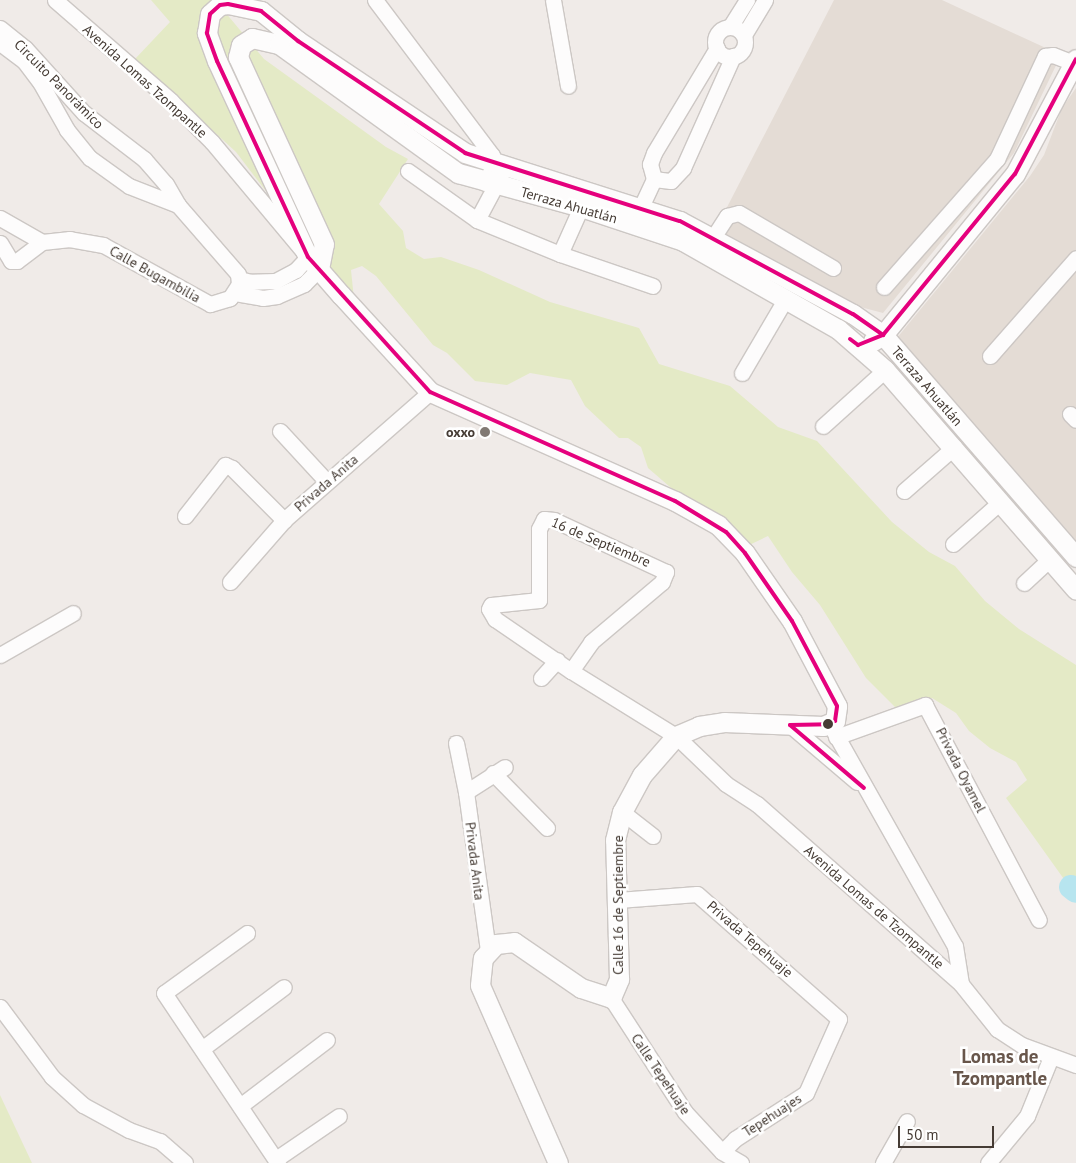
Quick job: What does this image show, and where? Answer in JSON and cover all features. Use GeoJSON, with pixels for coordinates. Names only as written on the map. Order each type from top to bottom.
{"type":"FeatureCollection","features":[{"type":"Feature","properties":{"kind":"street","name":"Avenida Lomas Tzompantle"},"geometry":{"type":"LineString","coordinates":[[55,0],[171,101],[212,142],[313,263]]}},
{"type":"Feature","properties":{"kind":"street"},"geometry":{"type":"LineString","coordinates":[[375,0],[500,165],[477,220]]}},
{"type":"Feature","properties":{"kind":"street"},"geometry":{"type":"LineString","coordinates":[[553,0],[568,86]]}},
{"type":"Feature","properties":{"kind":"street"},"geometry":{"type":"LineString","coordinates":[[645,208],[657,180],[650,164],[654,153],[717,48],[718,34],[730,27],[746,0]]}},
{"type":"Feature","properties":{"kind":"street"},"geometry":{"type":"LineString","coordinates":[[657,180],[676,178],[683,168],[733,56],[744,48],[744,35],[765,0]]}},
{"type":"Feature","properties":{"kind":"street","name":"Terraza Ahuatlán"},"geometry":{"type":"LineString","coordinates":[[313,263],[207,33],[210,14],[220,5],[237,5],[261,12],[298,41],[465,154],[645,208],[714,236],[853,314],[883,335],[1076,557]]}},
{"type":"Feature","properties":{"kind":"street"},"geometry":{"type":"LineString","coordinates":[[730,27],[738,29],[744,35]]}},
{"type":"Feature","properties":{"kind":"street","name":"Circuito Panorámico"},"geometry":{"type":"LineString","coordinates":[[1,34],[40,82],[67,130],[90,158],[129,186],[178,206]]}},
{"type":"Feature","properties":{"kind":"street","name":"Circuito Panorámico"},"geometry":{"type":"LineString","coordinates":[[1,34],[84,113],[144,160],[166,184],[178,206],[237,287]]}},
{"type":"Feature","properties":{"kind":"street","name":"Terraza Ahuatlán"},"geometry":{"type":"LineString","coordinates":[[313,263],[324,244],[241,65],[239,51],[246,40],[258,38],[278,44],[458,172],[491,184],[581,206],[683,241],[838,329],[885,370],[954,447],[999,503],[1076,590]]}},
{"type":"Feature","properties":{"kind":"street"},"geometry":{"type":"LineString","coordinates":[[717,48],[724,55],[733,56]]}},
{"type":"Feature","properties":{"kind":"street"},"geometry":{"type":"LineString","coordinates":[[858,345],[883,335],[1015,174],[1075,61],[1053,55],[1045,56],[997,159],[884,287]]}},
{"type":"Feature","properties":{"kind":"street"},"geometry":{"type":"LineString","coordinates":[[408,171],[477,220],[560,254],[653,286]]}},
{"type":"Feature","properties":{"kind":"street"},"geometry":{"type":"LineString","coordinates":[[560,254],[581,206]]}},
{"type":"Feature","properties":{"kind":"street"},"geometry":{"type":"LineString","coordinates":[[714,236],[727,216],[739,213],[832,268]]}},
{"type":"Feature","properties":{"kind":"street"},"geometry":{"type":"LineString","coordinates":[[0,243],[11,261],[17,261],[42,242],[1,220]]}},
{"type":"Feature","properties":{"kind":"street","name":"Calle Bugambilia"},"geometry":{"type":"LineString","coordinates":[[42,242],[70,239],[103,245],[210,304],[225,302],[237,287]]}},
{"type":"Feature","properties":{"kind":"street"},"geometry":{"type":"LineString","coordinates":[[990,356],[1076,258]]}},
{"type":"Feature","properties":{"kind":"street"},"geometry":{"type":"LineString","coordinates":[[237,287],[263,298],[278,296],[304,284],[313,263],[430,392],[675,501],[718,525],[745,553],[792,621],[837,706],[834,727],[864,788],[898,841],[955,946],[961,984]]}},
{"type":"Feature","properties":{"kind":"street"},"geometry":{"type":"LineString","coordinates":[[742,373],[786,298]]}},
{"type":"Feature","properties":{"kind":"street"},"geometry":{"type":"LineString","coordinates":[[838,329],[853,314]]}},
{"type":"Feature","properties":{"kind":"street"},"geometry":{"type":"LineString","coordinates":[[823,426],[885,370]]}},
{"type":"Feature","properties":{"kind":"street","name":"Privada Anita"},"geometry":{"type":"LineString","coordinates":[[230,582],[284,520],[430,392]]}},
{"type":"Feature","properties":{"kind":"street"},"geometry":{"type":"LineString","coordinates":[[280,430],[327,482]]}},
{"type":"Feature","properties":{"kind":"street"},"geometry":{"type":"LineString","coordinates":[[904,491],[954,447]]}},
{"type":"Feature","properties":{"kind":"street"},"geometry":{"type":"LineString","coordinates":[[185,516],[225,465],[232,468],[284,520]]}},
{"type":"Feature","properties":{"kind":"street"},"geometry":{"type":"LineString","coordinates":[[953,544],[999,503]]}},
{"type":"Feature","properties":{"kind":"street","name":"16 de Septiembre"},"geometry":{"type":"LineString","coordinates":[[571,670],[591,642],[662,582],[666,572],[658,566],[549,518],[544,519],[539,529],[539,600],[496,604],[489,609],[495,619],[571,670],[676,736]]}},
{"type":"Feature","properties":{"kind":"street"},"geometry":{"type":"LineString","coordinates":[[1024,583],[1050,560]]}},
{"type":"Feature","properties":{"kind":"street"},"geometry":{"type":"LineString","coordinates":[[0,655],[73,613]]}},
{"type":"Feature","properties":{"kind":"street"},"geometry":{"type":"LineString","coordinates":[[541,678],[557,660]]}},
{"type":"Feature","properties":{"kind":"street","name":"Privada Oyamel"},"geometry":{"type":"LineString","coordinates":[[834,727],[925,704],[1039,920]]}},
{"type":"Feature","properties":{"kind":"street"},"geometry":{"type":"LineString","coordinates":[[676,736],[718,723],[834,727]]}},
{"type":"Feature","properties":{"kind":"street"},"geometry":{"type":"LineString","coordinates":[[790,725],[864,788]]}},
{"type":"Feature","properties":{"kind":"street","name":"Calle 16 de Septiembre"},"geometry":{"type":"LineString","coordinates":[[611,998],[619,979],[615,840],[622,812],[642,775],[676,736]]}},
{"type":"Feature","properties":{"kind":"street","name":"Avenida Lomas de Tzompantle"},"geometry":{"type":"LineString","coordinates":[[676,736],[726,784],[757,804],[961,984],[996,1030],[1022,1046],[1076,1065]]}},
{"type":"Feature","properties":{"kind":"street","name":"Privada Anita"},"geometry":{"type":"LineString","coordinates":[[456,743],[466,792],[488,950]]}},
{"type":"Feature","properties":{"kind":"street"},"geometry":{"type":"LineString","coordinates":[[466,792],[499,770],[547,828]]}},
{"type":"Feature","properties":{"kind":"street"},"geometry":{"type":"LineString","coordinates":[[622,812],[653,836]]}},
{"type":"Feature","properties":{"kind":"street","name":"Privada Tepehuaje"},"geometry":{"type":"LineString","coordinates":[[618,900],[697,894],[839,1019]]}},
{"type":"Feature","properties":{"kind":"street"},"geometry":{"type":"LineString","coordinates":[[247,933],[164,993],[203,1048],[277,1161],[339,1116]]}},
{"type":"Feature","properties":{"kind":"street"},"geometry":{"type":"LineString","coordinates":[[558,1163],[480,984],[480,966],[488,950],[504,942],[522,945],[580,988],[611,998]]}},
{"type":"Feature","properties":{"kind":"street"},"geometry":{"type":"LineString","coordinates":[[203,1048],[284,987]]}},
{"type":"Feature","properties":{"kind":"street","name":"Calle Tepehuaje"},"geometry":{"type":"LineString","coordinates":[[611,998],[685,1112],[722,1152],[741,1163]]}},
{"type":"Feature","properties":{"kind":"street"},"geometry":{"type":"LineString","coordinates":[[0,1007],[52,1077],[83,1105],[129,1130],[160,1141],[185,1163]]}},
{"type":"Feature","properties":{"kind":"street","name":"Tepehuajes"},"geometry":{"type":"LineString","coordinates":[[722,1152],[735,1139],[806,1092],[839,1019]]}},
{"type":"Feature","properties":{"kind":"street"},"geometry":{"type":"LineString","coordinates":[[240,1106],[326,1040]]}},
{"type":"Feature","properties":{"kind":"street"},"geometry":{"type":"LineString","coordinates":[[994,1161],[1027,1116],[1052,1057]]}},
{"type":"Feature","properties":{"kind":"street"},"geometry":{"type":"LineString","coordinates":[[883,1163],[907,1121]]}},
{"type":"Feature","properties":{"kind":"shaded area"},"geometry":{"type":"Polygon","coordinates":[[[834,0],[942,0],[1061,55],[1014,153],[883,313],[853,305],[712,230],[724,213],[834,0]]]}},
{"type":"Feature","properties":{"kind":"shaded area"},"geometry":{"type":"Polygon","coordinates":[[[1076,88],[1076,558],[892,344],[1030,176],[1044,155],[1062,108],[1076,88]]]}},
{"type":"Feature","properties":{"kind":"green space"},"geometry":{"type":"Polygon","coordinates":[[[151,0],[215,0],[264,59],[386,147],[408,159],[379,204],[403,231],[406,248],[424,259],[441,257],[479,270],[550,302],[639,328],[659,364],[730,386],[778,427],[817,441],[892,522],[929,552],[955,566],[985,601],[1019,629],[1076,665],[1076,896],[1006,798],[1027,780],[1016,762],[990,748],[969,731],[956,713],[932,698],[896,708],[866,678],[820,605],[792,572],[768,536],[745,547],[684,499],[648,468],[641,447],[628,438],[619,438],[585,406],[571,380],[530,373],[507,385],[475,381],[447,353],[433,345],[376,276],[362,266],[351,270],[354,299],[336,283],[236,152],[135,59],[170,22],[151,0]]]}},
{"type":"Feature","properties":{"kind":"green space"},"geometry":{"type":"Polygon","coordinates":[[[0,1095],[32,1163],[0,1163],[0,1095]]]}},
{"type":"Feature","properties":{"kind":"waterway"},"geometry":{"type":"LineString","coordinates":[[1071,887],[1076,891]]}},
{"type":"Feature","properties":{"kind":"transit line"},"geometry":{"type":"LineString","coordinates":[[790,725],[829,724],[835,721],[837,706],[792,621],[745,553],[726,532],[675,501],[430,392],[308,257],[217,61],[207,33],[210,14],[220,5],[228,4],[261,11],[298,41],[465,153],[680,221],[853,314],[883,335]]}},
{"type":"Feature","properties":{"kind":"transit line"},"geometry":{"type":"LineString","coordinates":[[850,339],[858,345],[883,335],[1015,174],[1076,59]]}},
{"type":"Feature","properties":{"kind":"transit line"},"geometry":{"type":"LineString","coordinates":[[790,725],[864,788]]}},
{"type":"Feature","properties":{"kind":"place","name":"oxxo"},"geometry":{"type":"Point","coordinates":[485,432]}},
{"type":"Feature","properties":{"kind":"district","name":"Lomas de Tzompantle"},"geometry":{"type":"Point","coordinates":[1000,1068]}}]}
